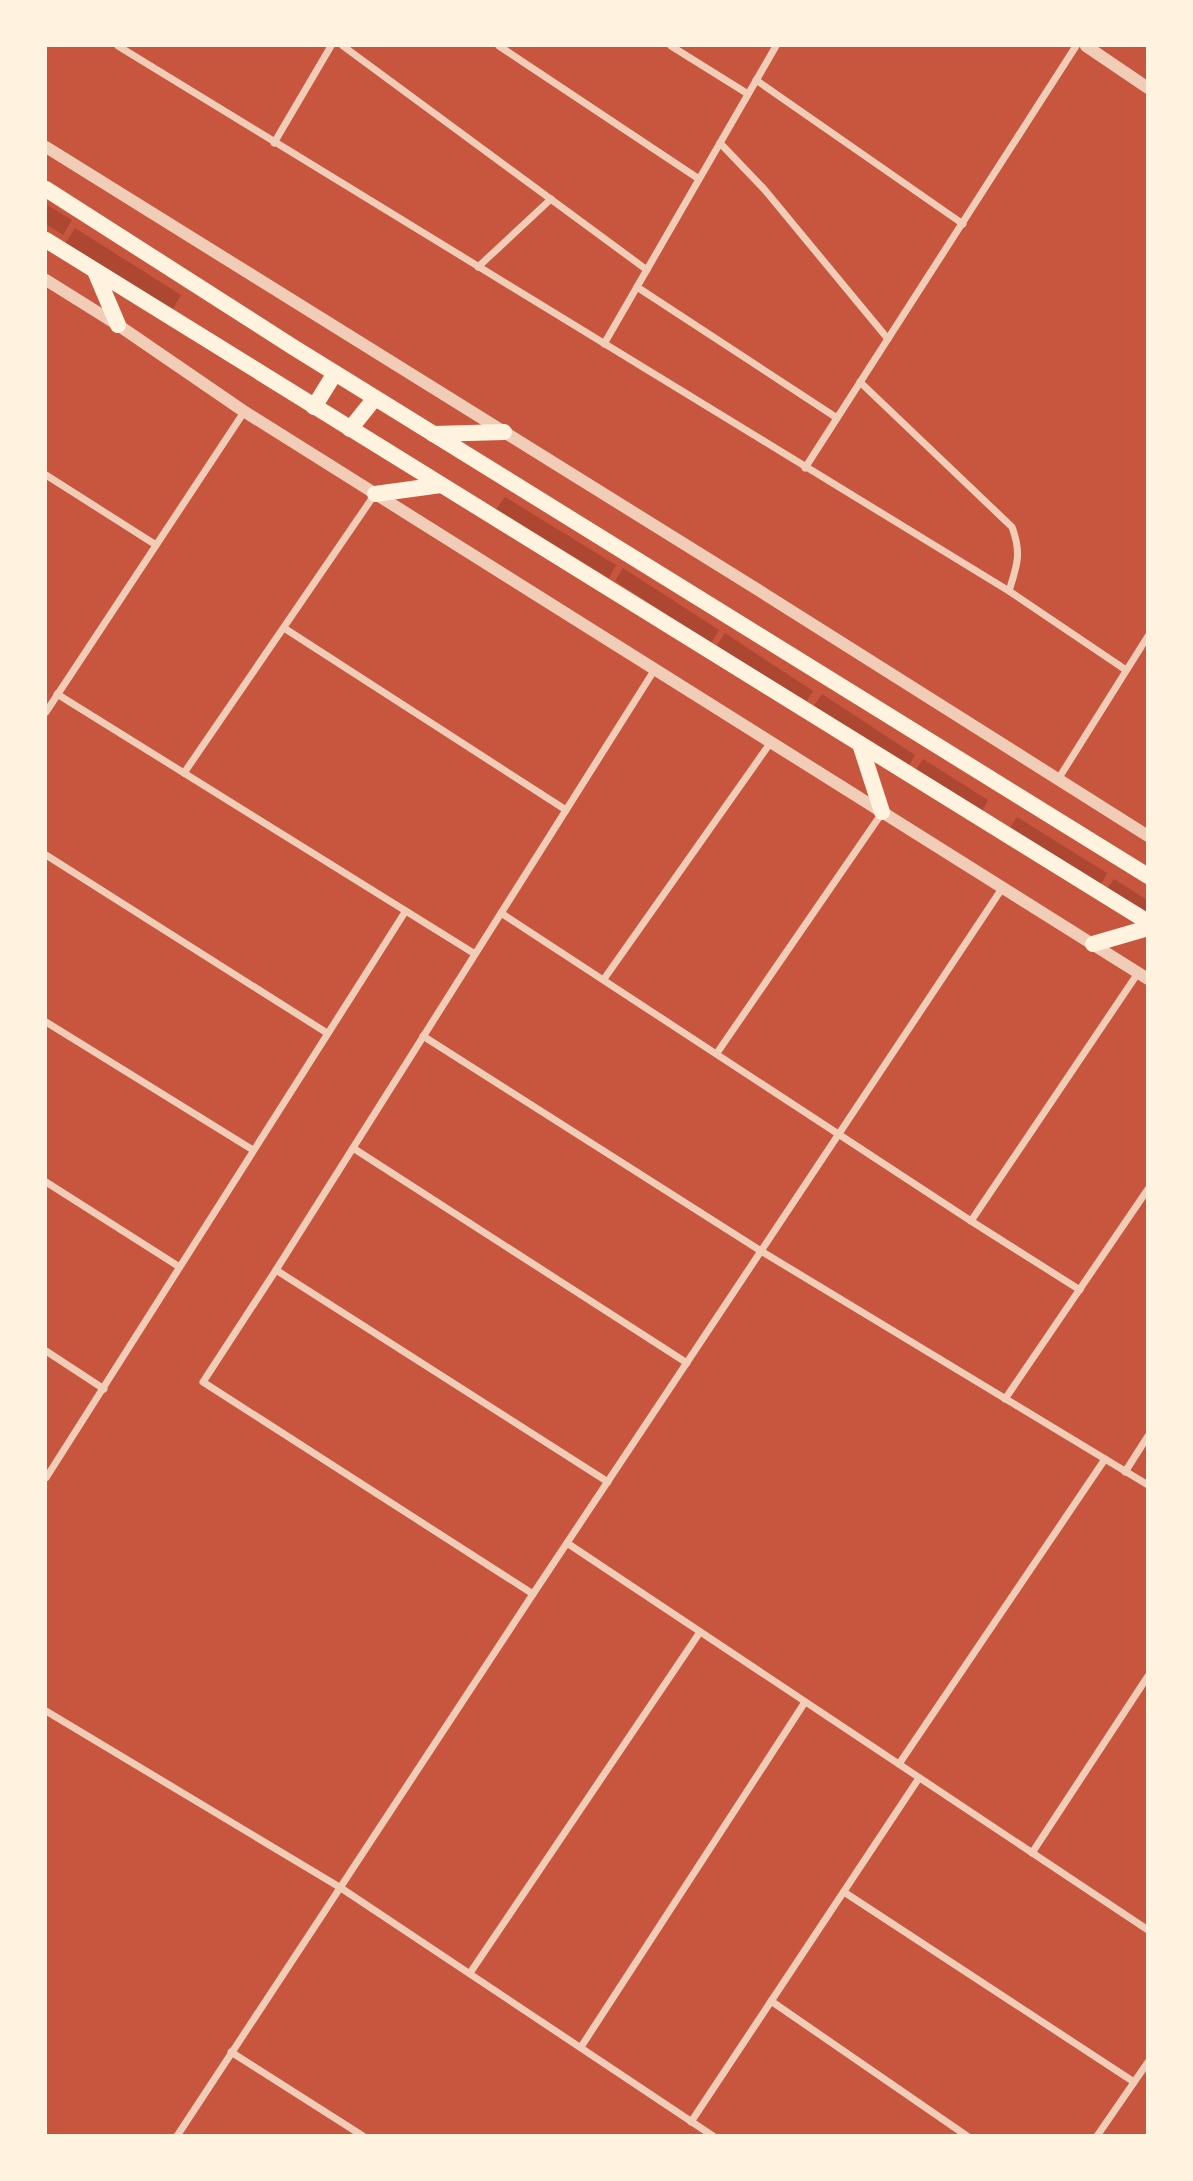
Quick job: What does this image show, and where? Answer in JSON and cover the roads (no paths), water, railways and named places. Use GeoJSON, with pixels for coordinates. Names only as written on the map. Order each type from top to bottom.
{"type":"FeatureCollection","features":[{"type":"Feature","properties":{"kind":"main road"},"geometry":{"type":"LineString","coordinates":[[46,189],[375,398],[1147,876]]}},
{"type":"Feature","properties":{"kind":"main road"},"geometry":{"type":"LineString","coordinates":[[46,240],[1147,922]]}},
{"type":"Feature","properties":{"kind":"main road"},"geometry":{"type":"LineString","coordinates":[[95,271],[118,325]]}},
{"type":"Feature","properties":{"kind":"main road"},"geometry":{"type":"LineString","coordinates":[[314,407],[335,373]]}},
{"type":"Feature","properties":{"kind":"main road"},"geometry":{"type":"LineString","coordinates":[[350,429],[375,398]]}},
{"type":"Feature","properties":{"kind":"main road"},"geometry":{"type":"LineString","coordinates":[[433,434],[504,432]]}},
{"type":"Feature","properties":{"kind":"main road"},"geometry":{"type":"LineString","coordinates":[[375,494],[441,485]]}},
{"type":"Feature","properties":{"kind":"main road"},"geometry":{"type":"LineString","coordinates":[[860,744],[882,812]]}},
{"type":"Feature","properties":{"kind":"main road"},"geometry":{"type":"LineString","coordinates":[[1093,944],[1147,928]]}},
{"type":"Feature","properties":{"kind":"street"},"geometry":{"type":"LineString","coordinates":[[118,46],[1009,591],[1126,670]]}},
{"type":"Feature","properties":{"kind":"street"},"geometry":{"type":"LineString","coordinates":[[274,143],[331,46]]}},
{"type":"Feature","properties":{"kind":"street"},"geometry":{"type":"LineString","coordinates":[[343,46],[647,270]]}},
{"type":"Feature","properties":{"kind":"street"},"geometry":{"type":"LineString","coordinates":[[499,46],[699,179]]}},
{"type":"Feature","properties":{"kind":"street"},"geometry":{"type":"LineString","coordinates":[[671,46],[748,94]]}},
{"type":"Feature","properties":{"kind":"street"},"geometry":{"type":"LineString","coordinates":[[604,344],[776,46]]}},
{"type":"Feature","properties":{"kind":"street"},"geometry":{"type":"LineString","coordinates":[[805,468],[1076,46]]}},
{"type":"Feature","properties":{"kind":"street"},"geometry":{"type":"LineString","coordinates":[[1086,46],[1147,88]]}},
{"type":"Feature","properties":{"kind":"street"},"geometry":{"type":"LineString","coordinates":[[756,80],[962,224]]}},
{"type":"Feature","properties":{"kind":"street"},"geometry":{"type":"LineString","coordinates":[[720,143],[773,199],[888,339]]}},
{"type":"Feature","properties":{"kind":"street"},"geometry":{"type":"LineString","coordinates":[[46,147],[1147,836]]}},
{"type":"Feature","properties":{"kind":"street"},"geometry":{"type":"LineString","coordinates":[[478,267],[551,199]]}},
{"type":"Feature","properties":{"kind":"street"},"geometry":{"type":"LineString","coordinates":[[46,280],[118,325],[244,411],[1143,976],[971,1221]]}},
{"type":"Feature","properties":{"kind":"street"},"geometry":{"type":"LineString","coordinates":[[637,287],[837,418]]}},
{"type":"Feature","properties":{"kind":"street"},"geometry":{"type":"LineString","coordinates":[[860,382],[1012,527],[1018,542],[1019,557],[1009,591]]}},
{"type":"Feature","properties":{"kind":"street"},"geometry":{"type":"LineString","coordinates":[[46,712],[244,411]]}},
{"type":"Feature","properties":{"kind":"street"},"geometry":{"type":"LineString","coordinates":[[46,475],[156,545]]}},
{"type":"Feature","properties":{"kind":"street"},"geometry":{"type":"LineString","coordinates":[[184,774],[375,494]]}},
{"type":"Feature","properties":{"kind":"street"},"geometry":{"type":"LineString","coordinates":[[284,628],[566,810]]}},
{"type":"Feature","properties":{"kind":"street"},"geometry":{"type":"LineString","coordinates":[[1057,781],[1126,670],[1144,650],[1147,636]]}},
{"type":"Feature","properties":{"kind":"street"},"geometry":{"type":"LineString","coordinates":[[533,1594],[202,1382],[276,1270],[654,669]]}},
{"type":"Feature","properties":{"kind":"street"},"geometry":{"type":"LineString","coordinates":[[57,694],[475,954]]}},
{"type":"Feature","properties":{"kind":"street"},"geometry":{"type":"LineString","coordinates":[[604,979],[771,743]]}},
{"type":"Feature","properties":{"kind":"street"},"geometry":{"type":"LineString","coordinates":[[717,1053],[882,812]]}},
{"type":"Feature","properties":{"kind":"street"},"geometry":{"type":"LineString","coordinates":[[46,855],[327,1033]]}},
{"type":"Feature","properties":{"kind":"street"},"geometry":{"type":"LineString","coordinates":[[177,2136],[1003,887]]}},
{"type":"Feature","properties":{"kind":"street"},"geometry":{"type":"LineString","coordinates":[[46,1478],[405,912]]}},
{"type":"Feature","properties":{"kind":"street"},"geometry":{"type":"LineString","coordinates":[[501,913],[1080,1290]]}},
{"type":"Feature","properties":{"kind":"street"},"geometry":{"type":"LineString","coordinates":[[46,1022],[253,1150]]}},
{"type":"Feature","properties":{"kind":"street"},"geometry":{"type":"LineString","coordinates":[[423,1036],[761,1251],[1147,1485]]}},
{"type":"Feature","properties":{"kind":"street"},"geometry":{"type":"LineString","coordinates":[[353,1148],[687,1363]]}},
{"type":"Feature","properties":{"kind":"street"},"geometry":{"type":"LineString","coordinates":[[46,1182],[178,1266]]}},
{"type":"Feature","properties":{"kind":"street"},"geometry":{"type":"LineString","coordinates":[[1005,1399],[1147,1189]]}},
{"type":"Feature","properties":{"kind":"street"},"geometry":{"type":"LineString","coordinates":[[276,1270],[608,1482]]}},
{"type":"Feature","properties":{"kind":"street"},"geometry":{"type":"LineString","coordinates":[[46,1351],[104,1388]]}},
{"type":"Feature","properties":{"kind":"street"},"geometry":{"type":"LineString","coordinates":[[1125,1472],[1147,1436]]}},
{"type":"Feature","properties":{"kind":"street"},"geometry":{"type":"LineString","coordinates":[[899,1764],[1105,1459]]}},
{"type":"Feature","properties":{"kind":"street"},"geometry":{"type":"LineString","coordinates":[[567,1543],[1147,1930]]}},
{"type":"Feature","properties":{"kind":"street"},"geometry":{"type":"LineString","coordinates":[[470,1973],[700,1632]]}},
{"type":"Feature","properties":{"kind":"street"},"geometry":{"type":"LineString","coordinates":[[1032,1853],[1147,1676]]}},
{"type":"Feature","properties":{"kind":"street"},"geometry":{"type":"LineString","coordinates":[[581,2047],[805,1702]]}},
{"type":"Feature","properties":{"kind":"street"},"geometry":{"type":"LineString","coordinates":[[46,1711],[341,1888],[713,2136]]}},
{"type":"Feature","properties":{"kind":"street"},"geometry":{"type":"LineString","coordinates":[[691,2122],[919,1778]]}},
{"type":"Feature","properties":{"kind":"street"},"geometry":{"type":"LineString","coordinates":[[844,1892],[1133,2082]]}},
{"type":"Feature","properties":{"kind":"street"},"geometry":{"type":"LineString","coordinates":[[771,2001],[967,2136]]}},
{"type":"Feature","properties":{"kind":"street"},"geometry":{"type":"LineString","coordinates":[[231,2052],[363,2136]]}},
{"type":"Feature","properties":{"kind":"street"},"geometry":{"type":"LineString","coordinates":[[1097,2136],[1147,2062]]}}]}
